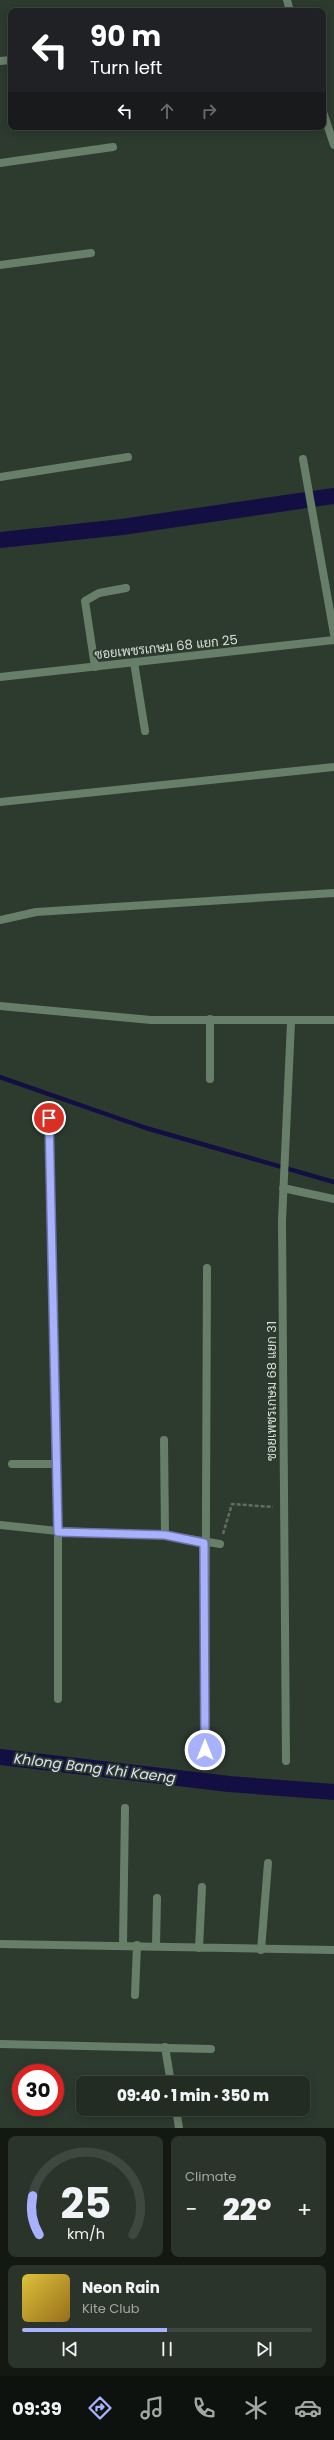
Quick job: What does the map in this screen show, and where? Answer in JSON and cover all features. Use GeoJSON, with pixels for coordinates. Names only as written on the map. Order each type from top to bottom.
{"type":"FeatureCollection","features":[{"type":"Feature","properties":{"kind":"street"},"geometry":{"type":"LineString","coordinates":[[326,121],[334,145]]}},
{"type":"Feature","properties":{"kind":"street"},"geometry":{"type":"LineString","coordinates":[[0,163],[113,147]]}},
{"type":"Feature","properties":{"kind":"street"},"geometry":{"type":"LineString","coordinates":[[0,265],[91,253]]}},
{"type":"Feature","properties":{"kind":"street"},"geometry":{"type":"LineString","coordinates":[[0,477],[128,456]]}},
{"type":"Feature","properties":{"kind":"street"},"geometry":{"type":"LineString","coordinates":[[303,459],[334,634]]}},
{"type":"Feature","properties":{"kind":"street"},"geometry":{"type":"LineString","coordinates":[[95,667],[85,601],[98,593],[126,588]]}},
{"type":"Feature","properties":{"kind":"street","name":"ซอยเพชรเกษม 68 แยก 25"},"geometry":{"type":"LineString","coordinates":[[0,677],[334,640]]}},
{"type":"Feature","properties":{"kind":"street"},"geometry":{"type":"LineString","coordinates":[[134,662],[145,731]]}},
{"type":"Feature","properties":{"kind":"street"},"geometry":{"type":"LineString","coordinates":[[0,802],[334,767]]}},
{"type":"Feature","properties":{"kind":"street"},"geometry":{"type":"LineString","coordinates":[[0,920],[36,912],[334,893]]}},
{"type":"Feature","properties":{"kind":"street"},"geometry":{"type":"LineString","coordinates":[[0,1006],[151,1020],[210,1019],[291,1022],[334,1020]]}},
{"type":"Feature","properties":{"kind":"street"},"geometry":{"type":"LineString","coordinates":[[210,1019],[210,1079]]}},
{"type":"Feature","properties":{"kind":"street","name":"ซอยเพชรเกษม 68 แยก 31"},"geometry":{"type":"LineString","coordinates":[[286,1761],[283,1508],[283,1188],[291,1022]]}},
{"type":"Feature","properties":{"kind":"street"},"geometry":{"type":"LineString","coordinates":[[49,1118],[58,1532],[58,1699]]}},
{"type":"Feature","properties":{"kind":"street"},"geometry":{"type":"LineString","coordinates":[[283,1188],[334,1199]]}},
{"type":"Feature","properties":{"kind":"street"},"geometry":{"type":"LineString","coordinates":[[205,1750],[204,1543],[207,1268]]}},
{"type":"Feature","properties":{"kind":"street"},"geometry":{"type":"LineString","coordinates":[[164,1440],[165,1535]]}},
{"type":"Feature","properties":{"kind":"street"},"geometry":{"type":"LineString","coordinates":[[12,1464],[56,1464]]}},
{"type":"Feature","properties":{"kind":"street"},"geometry":{"type":"LineString","coordinates":[[0,1526],[58,1532],[165,1535],[204,1543],[220,1544]]}},
{"type":"Feature","properties":{"kind":"street"},"geometry":{"type":"LineString","coordinates":[[123,1945],[125,1808]]}},
{"type":"Feature","properties":{"kind":"street"},"geometry":{"type":"LineString","coordinates":[[261,1950],[268,1863]]}},
{"type":"Feature","properties":{"kind":"street"},"geometry":{"type":"LineString","coordinates":[[199,1948],[202,1887]]}},
{"type":"Feature","properties":{"kind":"street"},"geometry":{"type":"LineString","coordinates":[[156,1898],[156,1946]]}},
{"type":"Feature","properties":{"kind":"street"},"geometry":{"type":"LineString","coordinates":[[0,1944],[138,1945],[261,1950],[334,1950]]}},
{"type":"Feature","properties":{"kind":"street"},"geometry":{"type":"LineString","coordinates":[[135,1995],[138,1945]]}},
{"type":"Feature","properties":{"kind":"street"},"geometry":{"type":"LineString","coordinates":[[0,2044],[211,2049]]}},
{"type":"Feature","properties":{"kind":"street"},"geometry":{"type":"LineString","coordinates":[[165,2047],[170,2076]]}},
{"type":"Feature","properties":{"kind":"street"},"geometry":{"type":"LineString","coordinates":[[177,2116],[179,2128]]}},
{"type":"Feature","properties":{"kind":"path"},"geometry":{"type":"LineString","coordinates":[[220,1544],[232,1504],[283,1508]]}},
{"type":"Feature","properties":{"kind":"waterway"},"geometry":{"type":"LineString","coordinates":[[0,540],[122,527],[334,496]]}},
{"type":"Feature","properties":{"kind":"waterway"},"geometry":{"type":"LineString","coordinates":[[0,1077],[146,1128],[334,1182]]}},
{"type":"Feature","properties":{"kind":"waterway","name":"Khlong Bang Khi Kaeng"},"geometry":{"type":"LineString","coordinates":[[0,1757],[229,1784],[334,1792]]}},
{"type":"Feature","properties":{"kind":"route"},"geometry":{"type":"LineString","coordinates":[[49,1118],[58,1532],[165,1535],[204,1543],[205,1750]]}}]}
